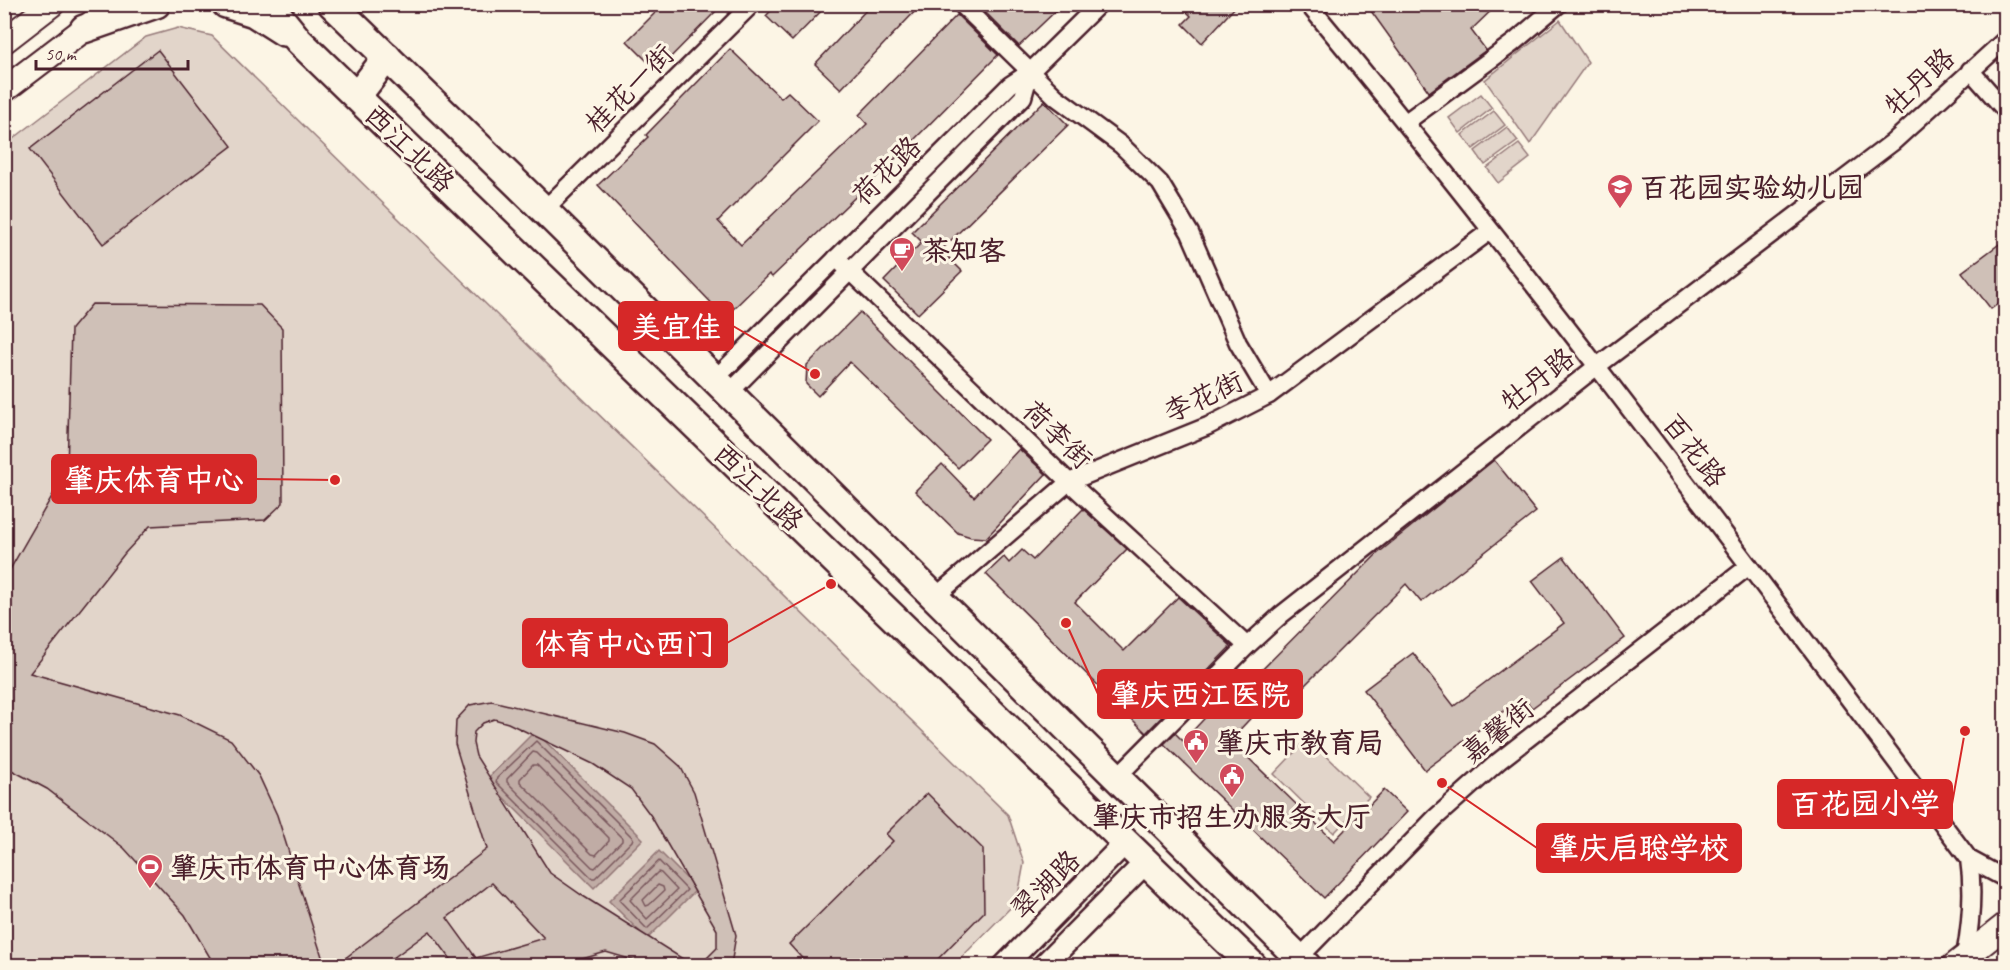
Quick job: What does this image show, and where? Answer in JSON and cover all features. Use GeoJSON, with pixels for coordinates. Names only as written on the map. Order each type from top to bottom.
{"type":"FeatureCollection","features":[{"type":"Feature","properties":{"kind":"main road"},"geometry":{"type":"LineString","coordinates":[[4,41],[52,4]]}},
{"type":"Feature","properties":{"kind":"main road"},"geometry":{"type":"LineString","coordinates":[[4,90],[116,4]]}},
{"type":"Feature","properties":{"kind":"main road"},"geometry":{"type":"LineString","coordinates":[[84,29],[156,4]]}},
{"type":"Feature","properties":{"kind":"main road"},"geometry":{"type":"LineString","coordinates":[[226,4],[254,13],[299,41]]}},
{"type":"Feature","properties":{"kind":"main road","name":"西江北路"},"geometry":{"type":"LineString","coordinates":[[269,4],[299,41],[1253,966]]}},
{"type":"Feature","properties":{"kind":"main road","name":"西江北路"},"geometry":{"type":"LineString","coordinates":[[335,7],[544,210],[1303,962]]}},
{"type":"Feature","properties":{"kind":"main road"},"geometry":{"type":"LineString","coordinates":[[357,96],[387,57]]}},
{"type":"Feature","properties":{"kind":"main road"},"geometry":{"type":"LineString","coordinates":[[1959,961],[2006,925]]}},
{"type":"Feature","properties":{"kind":"street","name":"桂花一街"},"geometry":{"type":"LineString","coordinates":[[544,210],[752,4]]}},
{"type":"Feature","properties":{"kind":"street"},"geometry":{"type":"LineString","coordinates":[[961,4],[1056,97],[1121,145],[1160,183],[1190,233],[1238,343],[1269,395]]}},
{"type":"Feature","properties":{"kind":"street","name":"荷花路"},"geometry":{"type":"LineString","coordinates":[[722,386],[836,258],[1010,85],[1030,72],[1100,4]]}},
{"type":"Feature","properties":{"kind":"street","name":"百花路"},"geometry":{"type":"LineString","coordinates":[[1308,4],[1406,122],[1596,367],[1969,859]]}},
{"type":"Feature","properties":{"kind":"street"},"geometry":{"type":"LineString","coordinates":[[1406,122],[1513,43],[1559,4]]}},
{"type":"Feature","properties":{"kind":"street","name":"牡丹路"},"geometry":{"type":"LineString","coordinates":[[1117,777],[1247,646],[1291,607],[1596,367],[1893,142],[2006,39]]}},
{"type":"Feature","properties":{"kind":"street"},"geometry":{"type":"LineString","coordinates":[[1970,70],[2006,111]]}},
{"type":"Feature","properties":{"kind":"street"},"geometry":{"type":"LineString","coordinates":[[722,386],[850,272],[1023,98],[1030,72]]}},
{"type":"Feature","properties":{"kind":"street","name":"李花街"},"geometry":{"type":"LineString","coordinates":[[935,597],[1069,482],[1208,426],[1269,395],[1490,231]]}},
{"type":"Feature","properties":{"kind":"street","name":"荷李街"},"geometry":{"type":"LineString","coordinates":[[836,258],[1069,482],[1247,646]]}},
{"type":"Feature","properties":{"kind":"street","name":"嘉馨街"},"geometry":{"type":"LineString","coordinates":[[1303,962],[1435,818],[1499,761],[1749,566]]}},
{"type":"Feature","properties":{"kind":"street","name":"翠湖路"},"geometry":{"type":"LineString","coordinates":[[1004,966],[1126,842]]}},
{"type":"Feature","properties":{"kind":"street"},"geometry":{"type":"LineString","coordinates":[[1969,859],[2006,879]]}},
{"type":"Feature","properties":{"kind":"street"},"geometry":{"type":"LineString","coordinates":[[1959,961],[1971,926],[1972,884],[1969,859]]}},
{"type":"Feature","properties":{"kind":"street","name":"翠湖路"},"geometry":{"type":"LineString","coordinates":[[1043,966],[1146,862]]}},
{"type":"Feature","properties":{"kind":"shaded area"},"geometry":{"type":"Polygon","coordinates":[[[1560,20],[1588,62],[1530,144],[1485,80],[1560,20]]]}},
{"type":"Feature","properties":{"kind":"shaded area"},"geometry":{"type":"Polygon","coordinates":[[[178,28],[212,36],[1008,815],[1024,863],[1017,901],[954,965],[5,966],[5,145],[146,37],[178,28]]]}},
{"type":"Feature","properties":{"kind":"shaded area"},"geometry":{"type":"Polygon","coordinates":[[[1481,94],[1492,108],[1460,133],[1449,118],[1481,94]]]}},
{"type":"Feature","properties":{"kind":"shaded area"},"geometry":{"type":"Polygon","coordinates":[[[1494,111],[1505,125],[1473,149],[1462,135],[1494,111]]]}},
{"type":"Feature","properties":{"kind":"shaded area"},"geometry":{"type":"Polygon","coordinates":[[[1507,127],[1518,141],[1485,165],[1475,151],[1507,127]]]}},
{"type":"Feature","properties":{"kind":"shaded area"},"geometry":{"type":"Polygon","coordinates":[[[1519,144],[1530,158],[1498,183],[1487,168],[1519,144]]]}},
{"type":"Feature","properties":{"kind":"shaded area"},"geometry":{"type":"Polygon","coordinates":[[[1308,738],[1369,797],[1334,833],[1274,774],[1308,738]]]}},
{"type":"Feature","properties":{"kind":"water"},"geometry":{"type":"Polygon","coordinates":[[[535,731],[643,839],[594,888],[486,780],[535,731]]]}},
{"type":"Feature","properties":{"kind":"water"},"geometry":{"type":"Polygon","coordinates":[[[659,851],[697,889],[647,939],[609,901],[659,851]]]}},
{"type":"Feature","properties":{"kind":"building"},"geometry":{"type":"Polygon","coordinates":[[[664,4],[723,4],[657,71],[627,41],[664,4]]]}},
{"type":"Feature","properties":{"kind":"building"},"geometry":{"type":"Polygon","coordinates":[[[777,4],[828,4],[792,41],[766,16],[777,4]]]}},
{"type":"Feature","properties":{"kind":"building"},"geometry":{"type":"Polygon","coordinates":[[[872,4],[922,4],[841,89],[815,64],[872,4]]]}},
{"type":"Feature","properties":{"kind":"building"},"geometry":{"type":"Polygon","coordinates":[[[977,4],[1063,4],[1019,46],[977,4]]]}},
{"type":"Feature","properties":{"kind":"building"},"geometry":{"type":"Polygon","coordinates":[[[1179,4],[1238,4],[1202,43],[1183,24],[1191,16],[1179,4]]]}},
{"type":"Feature","properties":{"kind":"building"},"geometry":{"type":"Polygon","coordinates":[[[1366,4],[1498,4],[1471,30],[1486,50],[1429,92],[1366,4]]]}},
{"type":"Feature","properties":{"kind":"building"},"geometry":{"type":"Polygon","coordinates":[[[957,15],[998,55],[899,155],[772,277],[769,274],[725,317],[598,185],[648,137],[646,135],[730,49],[781,98],[788,92],[818,121],[718,221],[741,245],[867,124],[859,115],[957,15]]]}},
{"type":"Feature","properties":{"kind":"building"},"geometry":{"type":"Polygon","coordinates":[[[158,50],[232,146],[103,244],[30,149],[158,50]]]}},
{"type":"Feature","properties":{"kind":"building"},"geometry":{"type":"Polygon","coordinates":[[[1044,101],[1068,125],[941,250],[962,271],[918,314],[884,281],[922,242],[912,232],[1044,101]]]}},
{"type":"Feature","properties":{"kind":"building"},"geometry":{"type":"Polygon","coordinates":[[[2006,239],[2006,298],[1991,309],[1962,272],[2006,239]]]}},
{"type":"Feature","properties":{"kind":"building"},"geometry":{"type":"Polygon","coordinates":[[[92,304],[260,305],[282,328],[283,503],[265,520],[150,526],[125,553],[30,673],[180,715],[231,740],[259,776],[277,815],[325,966],[215,966],[185,915],[124,848],[47,789],[4,766],[4,580],[67,470],[71,329],[92,304]]]}},
{"type":"Feature","properties":{"kind":"building"},"geometry":{"type":"Polygon","coordinates":[[[860,312],[987,439],[958,468],[850,362],[818,396],[806,384],[807,365],[860,312]]]}},
{"type":"Feature","properties":{"kind":"building"},"geometry":{"type":"Polygon","coordinates":[[[1019,449],[1046,474],[986,538],[958,533],[915,491],[942,464],[974,497],[1019,449]]]}},
{"type":"Feature","properties":{"kind":"building"},"geometry":{"type":"Polygon","coordinates":[[[1494,460],[1536,512],[1421,602],[1406,584],[1274,716],[1263,705],[1230,740],[1334,841],[1384,790],[1407,812],[1324,898],[1164,744],[1175,733],[1183,741],[1220,702],[1225,707],[1377,554],[1494,460]]]}},
{"type":"Feature","properties":{"kind":"building"},"geometry":{"type":"Polygon","coordinates":[[[1083,509],[1127,549],[1075,602],[1124,651],[1178,597],[1231,646],[1146,733],[986,574],[1004,557],[1009,563],[1022,550],[1033,560],[1083,509]]]}},
{"type":"Feature","properties":{"kind":"building"},"geometry":{"type":"Polygon","coordinates":[[[1564,557],[1625,638],[1532,708],[1523,697],[1425,770],[1364,690],[1413,653],[1454,706],[1564,623],[1532,581],[1564,557]]]}},
{"type":"Feature","properties":{"kind":"building"},"geometry":{"type":"Polygon","coordinates":[[[492,701],[625,733],[655,744],[680,766],[694,792],[736,935],[732,959],[727,966],[699,966],[717,948],[717,930],[651,816],[631,789],[593,764],[508,723],[494,719],[483,723],[474,732],[473,743],[476,756],[550,873],[694,966],[653,966],[606,952],[558,966],[456,966],[430,931],[382,966],[335,966],[487,849],[455,744],[456,720],[470,705],[492,701]],[[492,883],[447,918],[476,958],[544,938],[492,883]]]}},
{"type":"Feature","properties":{"kind":"building"},"geometry":{"type":"Polygon","coordinates":[[[927,793],[983,849],[984,912],[931,966],[809,966],[789,944],[893,841],[886,834],[927,793]]]}},
{"type":"Feature","properties":{"kind":"place","name":"百花园实验幼儿园"},"geometry":{"type":"Point","coordinates":[1620,210]}},
{"type":"Feature","properties":{"kind":"place","name":"茶知客"},"geometry":{"type":"Point","coordinates":[902,273]}},
{"type":"Feature","properties":{"kind":"place","name":"美宜佳"},"geometry":{"type":"Point","coordinates":[815,374]}},
{"type":"Feature","properties":{"kind":"place","name":"肇庆体育中心"},"geometry":{"type":"Point","coordinates":[335,480]}},
{"type":"Feature","properties":{"kind":"place","name":"体育中心西门"},"geometry":{"type":"Point","coordinates":[831,584]}},
{"type":"Feature","properties":{"kind":"place","name":"肇庆西江医院"},"geometry":{"type":"Point","coordinates":[1066,623]}},
{"type":"Feature","properties":{"kind":"place","name":"百花园小学"},"geometry":{"type":"Point","coordinates":[1965,731]}},
{"type":"Feature","properties":{"kind":"place","name":"肇庆市教育局"},"geometry":{"type":"Point","coordinates":[1196,765]}},
{"type":"Feature","properties":{"kind":"place","name":"肇庆启聪学校"},"geometry":{"type":"Point","coordinates":[1442,783]}},
{"type":"Feature","properties":{"kind":"place","name":"肇庆市招生办服务大厅"},"geometry":{"type":"Point","coordinates":[1232,799]}},
{"type":"Feature","properties":{"kind":"place","name":"肇庆市体育中心体育场"},"geometry":{"type":"Point","coordinates":[150,890]}}]}
